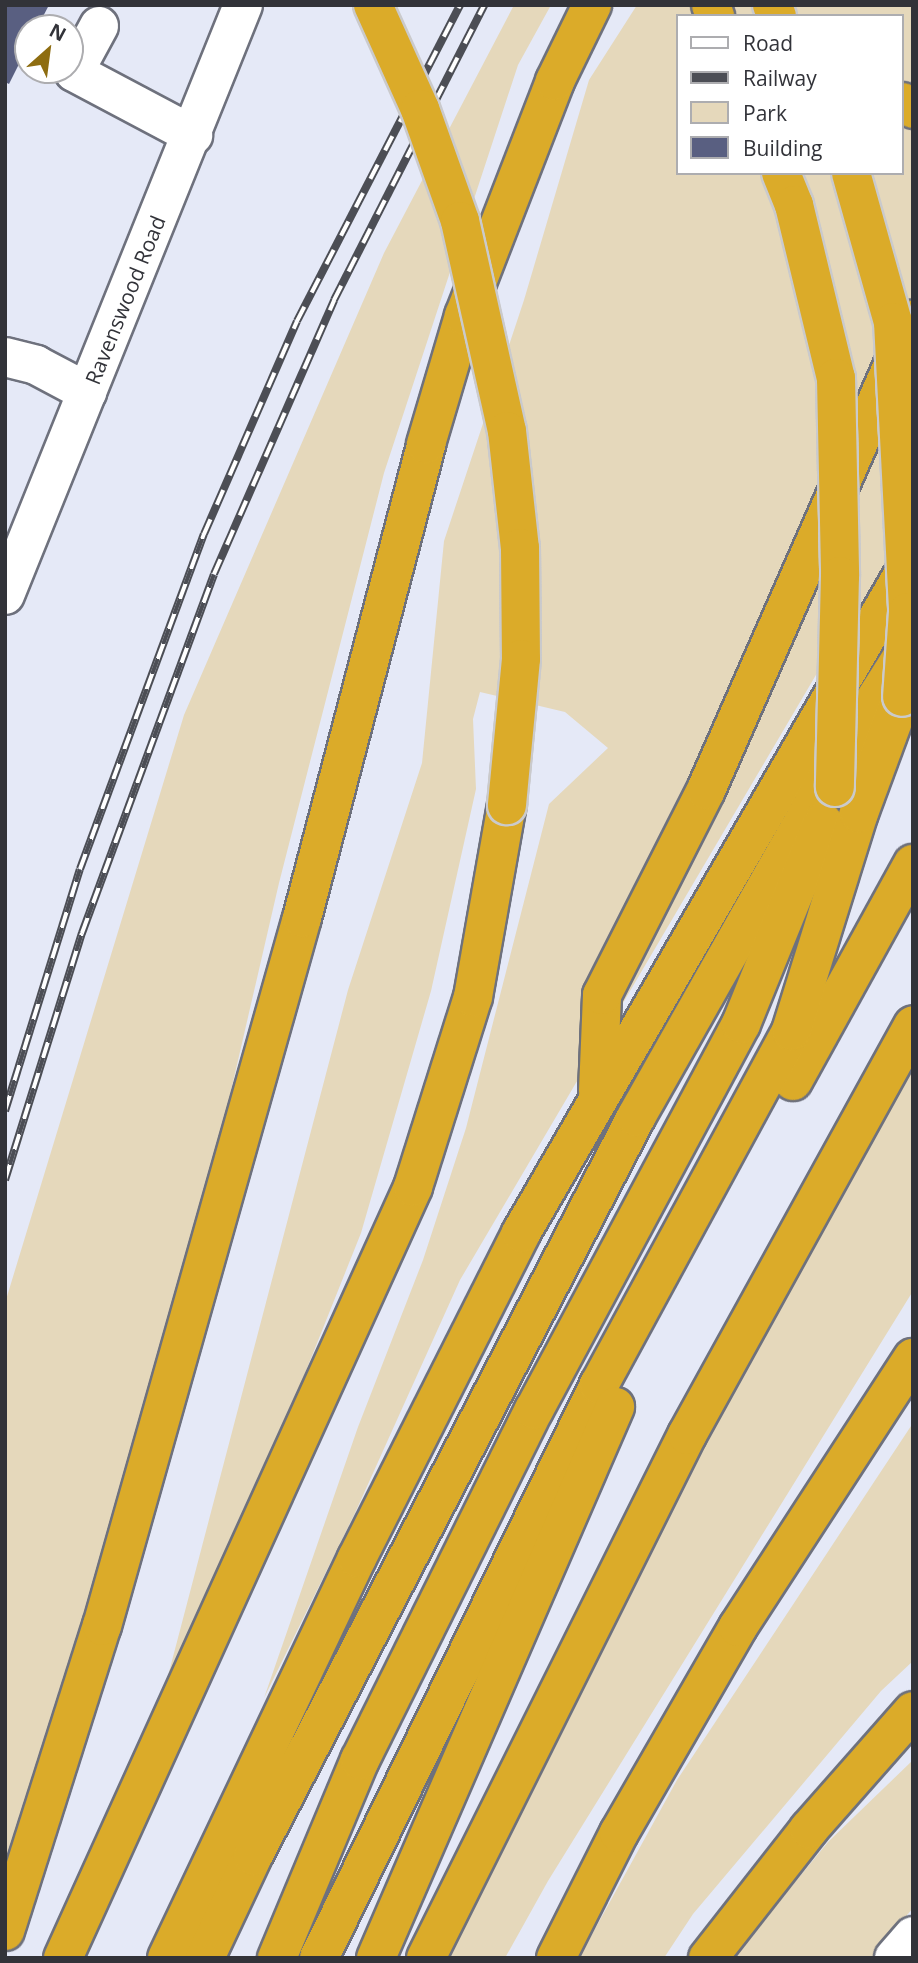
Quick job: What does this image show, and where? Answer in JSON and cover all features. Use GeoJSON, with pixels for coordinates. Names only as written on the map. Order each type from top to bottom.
{"type":"FeatureCollection","features":[{"type":"Feature","properties":{"kind":"highway"},"geometry":{"type":"LineString","coordinates":[[63,1958],[413,1187],[473,997],[507,805],[520,645],[520,548],[507,431],[460,221],[420,109],[373,5]]}},
{"type":"Feature","properties":{"kind":"highway"},"geometry":{"type":"LineString","coordinates":[[5,1931],[106,1613],[298,931],[426,444],[464,316],[530,141],[592,5]]}},
{"type":"Feature","properties":{"kind":"highway"},"geometry":{"type":"LineString","coordinates":[[277,1958],[372,1735],[534,1410],[741,1024],[814,851],[835,787],[839,576],[836,378],[794,205],[782,175]]}},
{"type":"Feature","properties":{"kind":"highway"},"geometry":{"type":"LineString","coordinates":[[319,1958],[599,1385],[791,1031],[859,813],[902,697],[908,612],[892,323],[852,175]]}},
{"type":"Feature","properties":{"kind":"highway"},"geometry":{"type":"LineString","coordinates":[[598,1096],[602,995],[706,790],[913,319]]}},
{"type":"Feature","properties":{"kind":"highway"},"geometry":{"type":"LineString","coordinates":[[167,1958],[444,1383],[598,1096],[913,557]]}},
{"type":"Feature","properties":{"kind":"highway"},"geometry":{"type":"LineString","coordinates":[[205,1958],[253,1856],[636,1117],[850,739],[913,639]]}},
{"type":"Feature","properties":{"kind":"highway"},"geometry":{"type":"LineString","coordinates":[[376,1958],[621,1392],[913,864]]}},
{"type":"Feature","properties":{"kind":"highway"},"geometry":{"type":"LineString","coordinates":[[426,1958],[496,1811],[687,1435],[913,1025]]}},
{"type":"Feature","properties":{"kind":"highway"},"geometry":{"type":"LineString","coordinates":[[556,1958],[619,1833],[738,1627],[913,1359]]}},
{"type":"Feature","properties":{"kind":"highway"},"geometry":{"type":"LineString","coordinates":[[708,1958],[809,1829],[913,1711]]}},
{"type":"Feature","properties":{"kind":"street","name":"Ravenswood Road"},"geometry":{"type":"LineString","coordinates":[[5,595],[193,135],[243,5]]}},
{"type":"Feature","properties":{"kind":"street"},"geometry":{"type":"LineString","coordinates":[[99,26],[74,72],[193,135]]}},
{"type":"Feature","properties":{"kind":"street"},"geometry":{"type":"LineString","coordinates":[[5,358],[36,365],[87,392]]}},
{"type":"Feature","properties":{"kind":"street"},"geometry":{"type":"LineString","coordinates":[[894,1958],[913,1936]]}},
{"type":"Feature","properties":{"kind":"green space"},"geometry":{"type":"Polygon","coordinates":[[[514,5],[551,5],[518,65],[384,473],[279,883],[153,1428],[5,1942],[5,1303],[184,715],[384,253],[514,5]]]}},
{"type":"Feature","properties":{"kind":"green space"},"geometry":{"type":"Polygon","coordinates":[[[637,5],[913,5],[913,521],[823,663],[460,1280],[355,1513],[264,1698],[358,1427],[423,1260],[466,1128],[549,804],[608,748],[565,712],[480,692],[473,719],[476,789],[431,991],[361,1233],[137,1794],[348,990],[422,763],[444,541],[524,300],[589,80],[637,5]]]}},
{"type":"Feature","properties":{"kind":"green space"},"geometry":{"type":"Polygon","coordinates":[[[913,1049],[913,1291],[548,1881],[505,1958],[436,1958],[603,1603],[913,1049]]]}},
{"type":"Feature","properties":{"kind":"green space"},"geometry":{"type":"Polygon","coordinates":[[[913,1423],[913,1661],[881,1691],[693,1914],[664,1958],[579,1958],[677,1780],[913,1423]]]}},
{"type":"Feature","properties":{"kind":"green space"},"geometry":{"type":"Polygon","coordinates":[[[913,1760],[913,1908],[871,1958],[733,1958],[828,1842],[913,1760]]]}},
{"type":"Feature","properties":{"kind":"building"},"geometry":{"type":"Polygon","coordinates":[[[5,5],[49,5],[44,14],[14,14],[14,74],[9,84],[5,82],[5,5]]]}},
{"type":"Feature","properties":{"kind":"railway"},"geometry":{"type":"LineString","coordinates":[[5,1111],[80,869],[204,534],[297,321],[460,5]]}},
{"type":"Feature","properties":{"kind":"railway"},"geometry":{"type":"LineString","coordinates":[[5,1180],[82,933],[214,574],[334,300],[484,5]]}}]}
